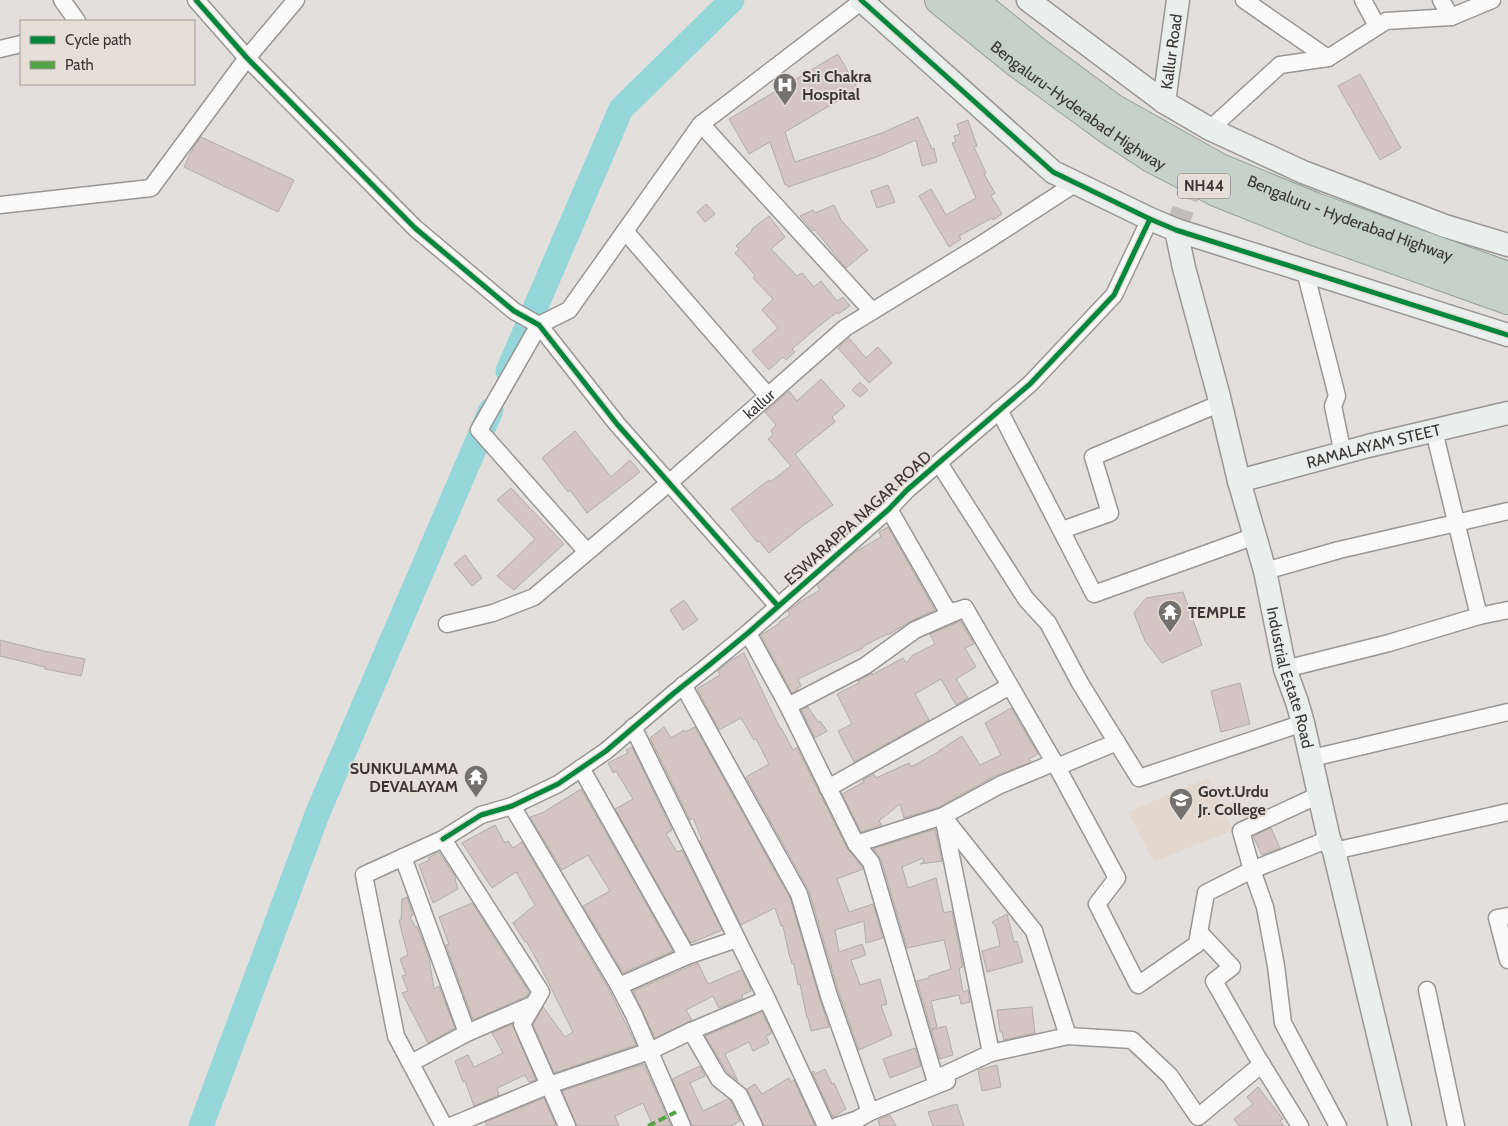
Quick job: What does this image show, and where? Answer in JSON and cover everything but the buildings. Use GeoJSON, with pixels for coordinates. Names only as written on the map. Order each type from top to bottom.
{"type":"FeatureCollection","features":[{"type":"Feature","properties":{"kind":"highway","name":"Bengaluru-Hyderabad Highway"},"geometry":{"type":"LineString","coordinates":[[939,0],[1018,64],[1107,129],[1167,167],[1216,192],[1294,223],[1508,300]]}},
{"type":"Feature","properties":{"kind":"highway","name":"Bengaluru - Hyderabad Highway"},"geometry":{"type":"LineString","coordinates":[[973,0],[1113,108],[1220,168],[1316,207],[1508,276]]}},
{"type":"Feature","properties":{"kind":"street"},"geometry":{"type":"LineString","coordinates":[[62,0],[76,20]]}},
{"type":"Feature","properties":{"kind":"street"},"geometry":{"type":"LineString","coordinates":[[196,0],[247,58],[415,228],[514,311],[539,325],[618,424],[778,606]]}},
{"type":"Feature","properties":{"kind":"street"},"geometry":{"type":"LineString","coordinates":[[0,205],[151,188],[247,58],[296,0]]}},
{"type":"Feature","properties":{"kind":"street"},"geometry":{"type":"LineString","coordinates":[[587,552],[479,430],[539,325],[569,310],[701,124],[862,0],[1053,172],[1176,230],[1508,335]]}},
{"type":"Feature","properties":{"kind":"street"},"geometry":{"type":"LineString","coordinates":[[1028,0],[1164,102],[1210,129],[1304,172],[1445,226],[1508,245]]}},
{"type":"Feature","properties":{"kind":"street","name":"Kallur Road"},"geometry":{"type":"LineString","coordinates":[[1164,102],[1178,0]]}},
{"type":"Feature","properties":{"kind":"street"},"geometry":{"type":"LineString","coordinates":[[1244,0],[1328,58]]}},
{"type":"Feature","properties":{"kind":"street"},"geometry":{"type":"LineString","coordinates":[[1363,0],[1377,26]]}},
{"type":"Feature","properties":{"kind":"street"},"geometry":{"type":"LineString","coordinates":[[1442,0],[1451,17]]}},
{"type":"Feature","properties":{"kind":"street"},"geometry":{"type":"LineString","coordinates":[[1210,129],[1280,65],[1328,58],[1386,21],[1451,17],[1492,0]]}},
{"type":"Feature","properties":{"kind":"street"},"geometry":{"type":"LineString","coordinates":[[0,50],[20,44]]}},
{"type":"Feature","properties":{"kind":"street"},"geometry":{"type":"LineString","coordinates":[[701,124],[872,311]]}},
{"type":"Feature","properties":{"kind":"street","name":"kallur"},"geometry":{"type":"LineString","coordinates":[[447,624],[493,614],[534,597],[670,482],[845,328],[982,244],[1076,183]]}},
{"type":"Feature","properties":{"kind":"street","name":"ESWARAPPA NAGAR ROAD"},"geometry":{"type":"LineString","coordinates":[[443,839],[480,814],[512,806],[558,784],[606,751],[748,633],[889,509],[907,490],[1030,384],[1114,295],[1150,219]]}},
{"type":"Feature","properties":{"kind":"street","name":"Industrial Estate Road"},"geometry":{"type":"LineString","coordinates":[[1176,230],[1239,481],[1265,571],[1285,669],[1304,722],[1319,795],[1400,1126]]}},
{"type":"Feature","properties":{"kind":"street"},"geometry":{"type":"LineString","coordinates":[[625,232],[768,396]]}},
{"type":"Feature","properties":{"kind":"street"},"geometry":{"type":"LineString","coordinates":[[1305,271],[1337,396],[1332,406],[1343,454]]}},
{"type":"Feature","properties":{"kind":"street"},"geometry":{"type":"LineString","coordinates":[[1062,530],[1110,513],[1093,456],[1220,403]]}},
{"type":"Feature","properties":{"kind":"street"},"geometry":{"type":"LineString","coordinates":[[999,410],[1094,594],[1255,536]]}},
{"type":"Feature","properties":{"kind":"street","name":"RAMALAYAM STEET"},"geometry":{"type":"LineString","coordinates":[[1239,481],[1508,413]]}},
{"type":"Feature","properties":{"kind":"street"},"geometry":{"type":"LineString","coordinates":[[1434,431],[1479,616]]}},
{"type":"Feature","properties":{"kind":"street"},"geometry":{"type":"LineString","coordinates":[[939,462],[1026,599],[1048,623],[1080,682],[1139,778],[1304,722]]}},
{"type":"Feature","properties":{"kind":"street"},"geometry":{"type":"LineString","coordinates":[[889,509],[948,612],[965,608]]}},
{"type":"Feature","properties":{"kind":"street"},"geometry":{"type":"LineString","coordinates":[[1265,571],[1339,550],[1508,511]]}},
{"type":"Feature","properties":{"kind":"street"},"geometry":{"type":"LineString","coordinates":[[965,608],[1117,878],[1097,904],[1138,986],[1197,944],[1206,893],[1252,870],[1331,845],[1508,812]]}},
{"type":"Feature","properties":{"kind":"street"},"geometry":{"type":"LineString","coordinates":[[788,706],[865,666],[916,630],[965,608]]}},
{"type":"Feature","properties":{"kind":"street"},"geometry":{"type":"LineString","coordinates":[[1285,669],[1389,643],[1479,616],[1508,610]]}},
{"type":"Feature","properties":{"kind":"street"},"geometry":{"type":"LineString","coordinates":[[748,633],[788,706],[856,844],[871,862],[935,1078]]}},
{"type":"Feature","properties":{"kind":"street"},"geometry":{"type":"LineString","coordinates":[[684,685],[799,894],[863,1119]]}},
{"type":"Feature","properties":{"kind":"street"},"geometry":{"type":"LineString","coordinates":[[828,788],[1010,686]]}},
{"type":"Feature","properties":{"kind":"street"},"geometry":{"type":"LineString","coordinates":[[1312,758],[1508,712]]}},
{"type":"Feature","properties":{"kind":"street"},"geometry":{"type":"LineString","coordinates":[[634,727],[767,999],[826,1126]]}},
{"type":"Feature","properties":{"kind":"street"},"geometry":{"type":"LineString","coordinates":[[856,844],[943,816],[1000,785],[1117,742]]}},
{"type":"Feature","properties":{"kind":"street"},"geometry":{"type":"LineString","coordinates":[[581,768],[687,956]]}},
{"type":"Feature","properties":{"kind":"street"},"geometry":{"type":"LineString","coordinates":[[1319,795],[1241,831],[1265,907],[1276,966],[1283,1023],[1338,1126]]}},
{"type":"Feature","properties":{"kind":"street"},"geometry":{"type":"LineString","coordinates":[[512,806],[619,986],[634,1015],[682,1126]]}},
{"type":"Feature","properties":{"kind":"street"},"geometry":{"type":"LineString","coordinates":[[943,816],[1034,930],[1068,1036]]}},
{"type":"Feature","properties":{"kind":"street"},"geometry":{"type":"LineString","coordinates":[[943,816],[990,1053]]}},
{"type":"Feature","properties":{"kind":"street"},"geometry":{"type":"LineString","coordinates":[[444,1126],[396,1036],[364,875],[443,839],[541,992],[522,1024],[567,1126]]}},
{"type":"Feature","properties":{"kind":"street"},"geometry":{"type":"LineString","coordinates":[[403,857],[467,1033]]}},
{"type":"Feature","properties":{"kind":"street"},"geometry":{"type":"LineString","coordinates":[[1502,917],[1508,960]]}},
{"type":"Feature","properties":{"kind":"street"},"geometry":{"type":"LineString","coordinates":[[1199,932],[1232,967],[1214,981],[1300,1126]]}},
{"type":"Feature","properties":{"kind":"street"},"geometry":{"type":"LineString","coordinates":[[619,986],[687,956],[737,938]]}},
{"type":"Feature","properties":{"kind":"street"},"geometry":{"type":"LineString","coordinates":[[1427,990],[1456,1126]]}},
{"type":"Feature","properties":{"kind":"street"},"geometry":{"type":"LineString","coordinates":[[451,1126],[549,1085],[650,1051],[691,1031],[767,999]]}},
{"type":"Feature","properties":{"kind":"street"},"geometry":{"type":"LineString","coordinates":[[411,1062],[467,1033],[534,1004]]}},
{"type":"Feature","properties":{"kind":"street"},"geometry":{"type":"LineString","coordinates":[[691,1031],[719,1079],[738,1095],[754,1126]]}},
{"type":"Feature","properties":{"kind":"street"},"geometry":{"type":"LineString","coordinates":[[935,1078],[990,1053],[1068,1036],[1132,1040],[1170,1076],[1198,1117],[1262,1064]]}},
{"type":"Feature","properties":{"kind":"street"},"geometry":{"type":"LineString","coordinates":[[836,1126],[863,1119],[947,1081],[935,1078]]}},
{"type":"Feature","properties":{"kind":"shaded area","name":"Govt.Urdu Jr. College"},"geometry":{"type":"Polygon","coordinates":[[[1208,778],[1233,830],[1154,862],[1128,812],[1208,778]]]}},
{"type":"Feature","properties":{"kind":"waterway"},"geometry":{"type":"LineString","coordinates":[[508,371],[621,109],[732,0]]}},
{"type":"Feature","properties":{"kind":"waterway"},"geometry":{"type":"LineString","coordinates":[[201,1126],[318,812],[491,410]]}},
{"type":"Feature","properties":{"kind":"tunnel"},"geometry":{"type":"LineString","coordinates":[[1176,230],[1210,129]]}},
{"type":"Feature","properties":{"kind":"marked path"},"geometry":{"type":"LineString","coordinates":[[648,1126],[676,1112]]}},
{"type":"Feature","properties":{"kind":"cycle path"},"geometry":{"type":"LineString","coordinates":[[196,0],[247,58],[415,228],[514,311],[539,325],[617,424],[778,606]]}},
{"type":"Feature","properties":{"kind":"cycle path"},"geometry":{"type":"LineString","coordinates":[[861,0],[1053,172],[1176,230],[1508,335]]}},
{"type":"Feature","properties":{"kind":"cycle path"},"geometry":{"type":"LineString","coordinates":[[443,839],[481,815],[512,806],[558,784],[606,751],[748,633],[889,509],[907,490],[1030,384],[1114,295],[1150,219]]}},
{"type":"Feature","properties":{"kind":"place","name":"Sri Chakra Hospital"},"geometry":{"type":"Point","coordinates":[785,106]}},
{"type":"Feature","properties":{"kind":"place","name":"TEMPLE"},"geometry":{"type":"Point","coordinates":[1170,633]}},
{"type":"Feature","properties":{"kind":"place","name":"SUNKULAMMA DEVALAYAM"},"geometry":{"type":"Point","coordinates":[476,798]}},
{"type":"Feature","properties":{"kind":"place","name":"Govt.Urdu Jr. College"},"geometry":{"type":"Point","coordinates":[1181,821]}}]}
